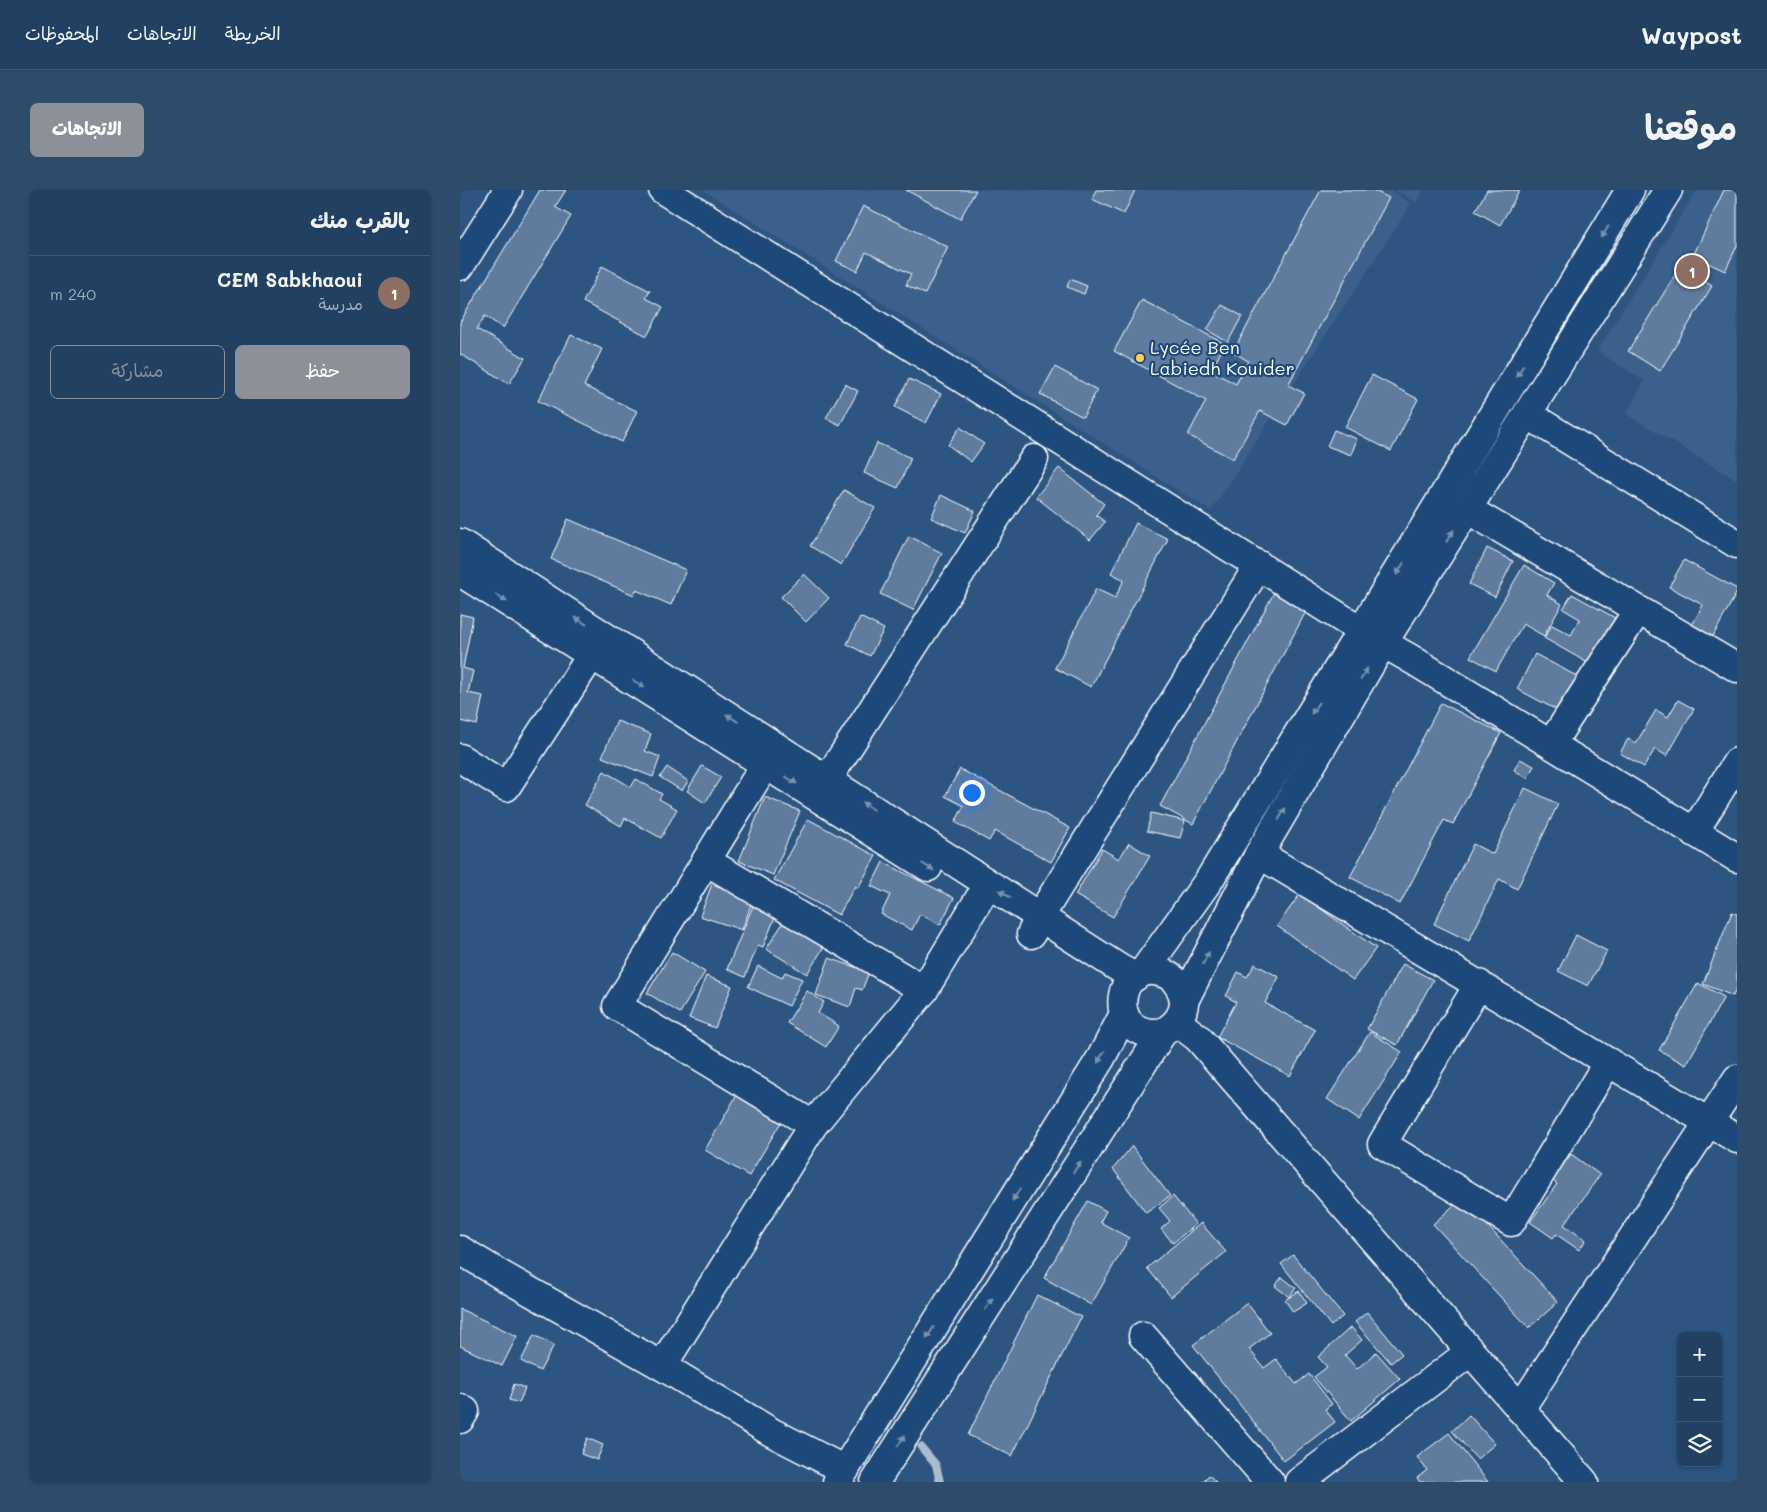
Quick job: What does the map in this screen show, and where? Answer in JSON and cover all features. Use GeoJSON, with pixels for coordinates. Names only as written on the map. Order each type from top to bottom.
{"type":"FeatureCollection","features":[{"type":"Feature","properties":{"kind":"street"},"geometry":{"type":"LineString","coordinates":[[460,266],[508,190]]}},
{"type":"Feature","properties":{"kind":"street"},"geometry":{"type":"LineString","coordinates":[[663,190],[1372,637],[1737,858]]}},
{"type":"Feature","properties":{"kind":"street"},"geometry":{"type":"LineString","coordinates":[[875,1482],[1175,1018],[1372,637],[1630,190]]}},
{"type":"Feature","properties":{"kind":"street"},"geometry":{"type":"LineString","coordinates":[[460,1250],[662,1366],[841,1476],[1101,1058],[1131,989],[1209,880],[1372,637],[1467,509],[1668,190]]}},
{"type":"Feature","properties":{"kind":"street"},"geometry":{"type":"LineString","coordinates":[[1527,414],[1737,544]]}},
{"type":"Feature","properties":{"kind":"street"},"geometry":{"type":"LineString","coordinates":[[827,780],[1034,459]]}},
{"type":"Feature","properties":{"kind":"street"},"geometry":{"type":"LineString","coordinates":[[1467,509],[1737,668]]}},
{"type":"Feature","properties":{"kind":"street"},"geometry":{"type":"LineString","coordinates":[[460,542],[598,645],[771,755],[979,899],[1119,968],[1131,989],[1128,1022],[1136,1029],[1144,1033],[1175,1018]]}},
{"type":"Feature","properties":{"kind":"street"},"geometry":{"type":"LineString","coordinates":[[1035,925],[1259,565]]}},
{"type":"Feature","properties":{"kind":"street"},"geometry":{"type":"LineString","coordinates":[[460,572],[598,645]]}},
{"type":"Feature","properties":{"kind":"street"},"geometry":{"type":"LineString","coordinates":[[1551,744],[1638,610]]}},
{"type":"Feature","properties":{"kind":"street"},"geometry":{"type":"LineString","coordinates":[[460,758],[506,787],[598,645]]}},
{"type":"Feature","properties":{"kind":"street"},"geometry":{"type":"LineString","coordinates":[[771,755],[827,780],[1035,925]]}},
{"type":"Feature","properties":{"kind":"street"},"geometry":{"type":"LineString","coordinates":[[771,755],[617,1006],[813,1124]]}},
{"type":"Feature","properties":{"kind":"street"},"geometry":{"type":"LineString","coordinates":[[1694,832],[1737,762]]}},
{"type":"Feature","properties":{"kind":"street"},"geometry":{"type":"LineString","coordinates":[[1259,854],[1737,1138]]}},
{"type":"Feature","properties":{"kind":"street"},"geometry":{"type":"LineString","coordinates":[[706,860],[924,990]]}},
{"type":"Feature","properties":{"kind":"street"},"geometry":{"type":"LineString","coordinates":[[662,1366],[813,1124],[924,990],[979,899]]}},
{"type":"Feature","properties":{"kind":"street"},"geometry":{"type":"LineString","coordinates":[[1131,989],[1155,971],[1166,974],[1182,990],[1175,1018]]}},
{"type":"Feature","properties":{"kind":"street"},"geometry":{"type":"LineString","coordinates":[[1479,984],[1382,1144],[1511,1222],[1608,1062]]}},
{"type":"Feature","properties":{"kind":"street"},"geometry":{"type":"LineString","coordinates":[[1175,1018],[1198,1038],[1584,1482]]}},
{"type":"Feature","properties":{"kind":"street"},"geometry":{"type":"LineString","coordinates":[[1520,1409],[1737,1079]]}},
{"type":"Feature","properties":{"kind":"street"},"geometry":{"type":"LineString","coordinates":[[1143,1336],[1270,1482]]}},
{"type":"Feature","properties":{"kind":"street"},"geometry":{"type":"LineString","coordinates":[[1299,1482],[1470,1352]]}},
{"type":"Feature","properties":{"kind":"street"},"geometry":{"type":"LineString","coordinates":[[460,1408],[465,1411],[460,1419]]}},
{"type":"Feature","properties":{"kind":"shaded area","name":"Lycée Ben Labiedh Kouider"},"geometry":{"type":"Polygon","coordinates":[[[703,190],[1391,190],[1411,204],[1211,511],[703,190]]]}},
{"type":"Feature","properties":{"kind":"shaded area"},"geometry":{"type":"Polygon","coordinates":[[[1396,190],[1424,190],[1416,203],[1396,190]]]}},
{"type":"Feature","properties":{"kind":"shaded area"},"geometry":{"type":"Polygon","coordinates":[[[1697,190],[1737,190],[1737,480],[1626,414],[1644,381],[1597,351],[1697,190]]]}},
{"type":"Feature","properties":{"kind":"building"},"geometry":{"type":"Polygon","coordinates":[[[540,190],[566,190],[555,207],[571,216],[503,328],[485,316],[477,329],[525,358],[509,384],[460,354],[460,322],[540,190]]]}},
{"type":"Feature","properties":{"kind":"building"},"geometry":{"type":"Polygon","coordinates":[[[906,190],[976,190],[960,219],[906,190]]]}},
{"type":"Feature","properties":{"kind":"building"},"geometry":{"type":"Polygon","coordinates":[[[1096,190],[1135,190],[1124,214],[1092,199],[1096,190]]]}},
{"type":"Feature","properties":{"kind":"building"},"geometry":{"type":"Polygon","coordinates":[[[1321,190],[1373,190],[1389,198],[1288,385],[1304,393],[1287,425],[1260,411],[1233,459],[1188,435],[1206,401],[1114,351],[1142,300],[1225,344],[1211,371],[1236,384],[1248,361],[1233,352],[1321,190]]]}},
{"type":"Feature","properties":{"kind":"building"},"geometry":{"type":"Polygon","coordinates":[[[1487,190],[1520,190],[1500,225],[1475,211],[1487,190]]]}},
{"type":"Feature","properties":{"kind":"building"},"geometry":{"type":"Polygon","coordinates":[[[1724,190],[1737,190],[1737,246],[1725,271],[1693,256],[1724,190]]]}},
{"type":"Feature","properties":{"kind":"building"},"geometry":{"type":"Polygon","coordinates":[[[863,206],[948,247],[925,294],[906,285],[911,274],[866,252],[857,271],[836,261],[863,206]]]}},
{"type":"Feature","properties":{"kind":"building"},"geometry":{"type":"Polygon","coordinates":[[[602,266],[650,291],[646,298],[663,307],[647,336],[583,302],[602,266]]]}},
{"type":"Feature","properties":{"kind":"building"},"geometry":{"type":"Polygon","coordinates":[[[1680,267],[1712,286],[1660,371],[1628,351],[1680,267]]]}},
{"type":"Feature","properties":{"kind":"building"},"geometry":{"type":"Polygon","coordinates":[[[1070,279],[1087,286],[1084,294],[1067,287],[1070,279]]]}},
{"type":"Feature","properties":{"kind":"building"},"geometry":{"type":"Polygon","coordinates":[[[1222,305],[1242,316],[1228,342],[1207,330],[1222,305]]]}},
{"type":"Feature","properties":{"kind":"building"},"geometry":{"type":"Polygon","coordinates":[[[571,335],[602,349],[584,386],[637,411],[622,442],[538,401],[571,335]]]}},
{"type":"Feature","properties":{"kind":"building"},"geometry":{"type":"Polygon","coordinates":[[[1055,367],[1097,390],[1083,417],[1040,394],[1055,367]]]}},
{"type":"Feature","properties":{"kind":"building"},"geometry":{"type":"Polygon","coordinates":[[[1372,375],[1418,399],[1391,451],[1345,427],[1372,375]]]}},
{"type":"Feature","properties":{"kind":"building"},"geometry":{"type":"Polygon","coordinates":[[[909,379],[941,394],[926,423],[895,407],[909,379]]]}},
{"type":"Feature","properties":{"kind":"building"},"geometry":{"type":"Polygon","coordinates":[[[845,384],[858,391],[840,425],[826,418],[845,384]]]}},
{"type":"Feature","properties":{"kind":"building"},"geometry":{"type":"Polygon","coordinates":[[[960,427],[984,444],[971,462],[948,445],[960,427]]]}},
{"type":"Feature","properties":{"kind":"building"},"geometry":{"type":"Polygon","coordinates":[[[1334,430],[1357,439],[1351,455],[1327,446],[1334,430]]]}},
{"type":"Feature","properties":{"kind":"building"},"geometry":{"type":"Polygon","coordinates":[[[877,443],[911,458],[898,488],[864,473],[877,443]]]}},
{"type":"Feature","properties":{"kind":"building"},"geometry":{"type":"Polygon","coordinates":[[[1059,468],[1104,504],[1096,515],[1105,522],[1090,540],[1036,497],[1059,468]]]}},
{"type":"Feature","properties":{"kind":"building"},"geometry":{"type":"Polygon","coordinates":[[[844,490],[875,508],[841,565],[810,546],[844,490]]]}},
{"type":"Feature","properties":{"kind":"building"},"geometry":{"type":"Polygon","coordinates":[[[941,495],[975,511],[965,533],[931,518],[941,495]]]}},
{"type":"Feature","properties":{"kind":"building"},"geometry":{"type":"Polygon","coordinates":[[[568,519],[686,570],[671,605],[636,590],[634,595],[551,559],[568,519]]]}},
{"type":"Feature","properties":{"kind":"building"},"geometry":{"type":"Polygon","coordinates":[[[1136,523],[1168,539],[1091,687],[1055,668],[1096,589],[1115,598],[1124,580],[1111,573],[1136,523]]]}},
{"type":"Feature","properties":{"kind":"building"},"geometry":{"type":"Polygon","coordinates":[[[909,536],[942,553],[913,610],[880,594],[909,536]]]}},
{"type":"Feature","properties":{"kind":"building"},"geometry":{"type":"Polygon","coordinates":[[[1487,548],[1513,561],[1495,597],[1469,584],[1487,548]]]}},
{"type":"Feature","properties":{"kind":"building"},"geometry":{"type":"Polygon","coordinates":[[[1684,560],[1737,589],[1711,640],[1690,629],[1703,605],[1669,587],[1684,560]]]}},
{"type":"Feature","properties":{"kind":"building"},"geometry":{"type":"Polygon","coordinates":[[[1524,565],[1554,583],[1547,595],[1562,604],[1544,636],[1523,624],[1496,671],[1470,657],[1524,565]]]}},
{"type":"Feature","properties":{"kind":"building"},"geometry":{"type":"Polygon","coordinates":[[[804,574],[829,598],[806,622],[781,597],[804,574]]]}},
{"type":"Feature","properties":{"kind":"building"},"geometry":{"type":"Polygon","coordinates":[[[1277,587],[1310,604],[1193,824],[1160,806],[1277,587]]]}},
{"type":"Feature","properties":{"kind":"building"},"geometry":{"type":"Polygon","coordinates":[[[1572,594],[1619,620],[1593,666],[1544,638],[1552,625],[1571,635],[1580,619],[1563,609],[1572,594]]]}},
{"type":"Feature","properties":{"kind":"building"},"geometry":{"type":"Polygon","coordinates":[[[460,614],[473,617],[463,668],[473,671],[468,693],[483,696],[477,725],[460,721],[460,614]]]}},
{"type":"Feature","properties":{"kind":"building"},"geometry":{"type":"Polygon","coordinates":[[[860,617],[884,629],[870,656],[847,644],[860,617]]]}},
{"type":"Feature","properties":{"kind":"building"},"geometry":{"type":"Polygon","coordinates":[[[1535,654],[1584,680],[1566,715],[1517,689],[1535,654]]]}},
{"type":"Feature","properties":{"kind":"building"},"geometry":{"type":"Polygon","coordinates":[[[1678,700],[1694,709],[1667,756],[1655,749],[1644,767],[1620,753],[1628,739],[1636,743],[1656,710],[1668,717],[1678,700]]]}},
{"type":"Feature","properties":{"kind":"building"},"geometry":{"type":"Polygon","coordinates":[[[1441,703],[1501,733],[1453,824],[1444,820],[1400,904],[1350,877],[1441,703]]]}},
{"type":"Feature","properties":{"kind":"building"},"geometry":{"type":"Polygon","coordinates":[[[617,721],[651,734],[645,751],[660,757],[653,777],[602,757],[617,721]]]}},
{"type":"Feature","properties":{"kind":"building"},"geometry":{"type":"Polygon","coordinates":[[[1520,759],[1534,766],[1527,778],[1514,770],[1520,759]]]}},
{"type":"Feature","properties":{"kind":"building"},"geometry":{"type":"Polygon","coordinates":[[[702,766],[721,777],[705,803],[687,791],[702,766]]]}},
{"type":"Feature","properties":{"kind":"building"},"geometry":{"type":"Polygon","coordinates":[[[667,767],[688,781],[682,791],[660,777],[667,767]]]}},
{"type":"Feature","properties":{"kind":"building"},"geometry":{"type":"Polygon","coordinates":[[[960,769],[1070,828],[1051,862],[995,831],[989,841],[955,822],[964,806],[945,796],[960,769]]]}},
{"type":"Feature","properties":{"kind":"building"},"geometry":{"type":"Polygon","coordinates":[[[604,771],[631,787],[636,779],[662,794],[659,799],[677,809],[661,838],[625,818],[621,826],[585,805],[604,771]]]}},
{"type":"Feature","properties":{"kind":"building"},"geometry":{"type":"Polygon","coordinates":[[[1525,788],[1558,804],[1517,889],[1499,879],[1469,941],[1434,924],[1473,844],[1493,854],[1525,788]]]}},
{"type":"Feature","properties":{"kind":"building"},"geometry":{"type":"Polygon","coordinates":[[[765,797],[800,811],[773,875],[739,861],[765,797]]]}},
{"type":"Feature","properties":{"kind":"building"},"geometry":{"type":"Polygon","coordinates":[[[1151,813],[1185,821],[1180,838],[1147,831],[1151,813]]]}},
{"type":"Feature","properties":{"kind":"building"},"geometry":{"type":"Polygon","coordinates":[[[808,819],[876,856],[858,888],[855,886],[839,915],[774,880],[808,819]]]}},
{"type":"Feature","properties":{"kind":"building"},"geometry":{"type":"Polygon","coordinates":[[[1129,843],[1150,856],[1113,917],[1075,895],[1102,849],[1119,859],[1129,843]]]}},
{"type":"Feature","properties":{"kind":"building"},"geometry":{"type":"Polygon","coordinates":[[[883,862],[954,898],[940,925],[920,914],[912,930],[881,914],[890,895],[871,886],[883,862]]]}},
{"type":"Feature","properties":{"kind":"building"},"geometry":{"type":"Polygon","coordinates":[[[712,884],[753,899],[742,930],[700,916],[712,884]]]}},
{"type":"Feature","properties":{"kind":"building"},"geometry":{"type":"Polygon","coordinates":[[[1300,894],[1376,948],[1353,980],[1277,926],[1300,894]]]}},
{"type":"Feature","properties":{"kind":"building"},"geometry":{"type":"Polygon","coordinates":[[[755,901],[778,910],[763,947],[758,945],[745,977],[727,969],[755,901]]]}},
{"type":"Feature","properties":{"kind":"building"},"geometry":{"type":"Polygon","coordinates":[[[1732,912],[1737,914],[1737,987],[1733,996],[1703,984],[1732,912]]]}},
{"type":"Feature","properties":{"kind":"building"},"geometry":{"type":"Polygon","coordinates":[[[785,920],[825,945],[807,974],[766,949],[785,920]]]}},
{"type":"Feature","properties":{"kind":"building"},"geometry":{"type":"Polygon","coordinates":[[[1576,935],[1607,951],[1588,986],[1558,971],[1576,935]]]}},
{"type":"Feature","properties":{"kind":"building"},"geometry":{"type":"Polygon","coordinates":[[[672,952],[705,972],[680,1013],[647,993],[672,952]]]}},
{"type":"Feature","properties":{"kind":"building"},"geometry":{"type":"Polygon","coordinates":[[[829,958],[869,972],[862,990],[856,988],[850,1007],[816,995],[829,958]]]}},
{"type":"Feature","properties":{"kind":"building"},"geometry":{"type":"Polygon","coordinates":[[[1255,964],[1279,977],[1265,1003],[1315,1030],[1290,1076],[1217,1037],[1236,1002],[1226,996],[1238,972],[1247,977],[1255,964]]]}},
{"type":"Feature","properties":{"kind":"building"},"geometry":{"type":"Polygon","coordinates":[[[1403,964],[1433,980],[1397,1045],[1367,1029],[1403,964]]]}},
{"type":"Feature","properties":{"kind":"building"},"geometry":{"type":"Polygon","coordinates":[[[758,966],[782,978],[785,972],[802,979],[789,1006],[748,987],[758,966]]]}},
{"type":"Feature","properties":{"kind":"building"},"geometry":{"type":"Polygon","coordinates":[[[706,976],[732,986],[715,1028],[689,1018],[706,976]]]}},
{"type":"Feature","properties":{"kind":"building"},"geometry":{"type":"Polygon","coordinates":[[[1698,983],[1724,997],[1686,1065],[1659,1050],[1698,983]]]}},
{"type":"Feature","properties":{"kind":"building"},"geometry":{"type":"Polygon","coordinates":[[[807,991],[824,1002],[818,1013],[839,1026],[826,1047],[787,1023],[807,991]]]}},
{"type":"Feature","properties":{"kind":"building"},"geometry":{"type":"Polygon","coordinates":[[[1370,1032],[1402,1052],[1359,1120],[1327,1099],[1370,1032]]]}},
{"type":"Feature","properties":{"kind":"building"},"geometry":{"type":"Polygon","coordinates":[[[742,1086],[787,1112],[749,1176],[705,1150],[742,1086]]]}},
{"type":"Feature","properties":{"kind":"building"},"geometry":{"type":"Polygon","coordinates":[[[1132,1146],[1170,1196],[1146,1213],[1113,1169],[1132,1146]]]}},
{"type":"Feature","properties":{"kind":"building"},"geometry":{"type":"Polygon","coordinates":[[[1571,1154],[1600,1175],[1564,1225],[1586,1240],[1579,1250],[1556,1234],[1553,1238],[1530,1222],[1557,1184],[1552,1180],[1571,1154]]]}},
{"type":"Feature","properties":{"kind":"building"},"geometry":{"type":"Polygon","coordinates":[[[1173,1196],[1196,1224],[1173,1243],[1161,1229],[1170,1221],[1159,1208],[1173,1196]]]}},
{"type":"Feature","properties":{"kind":"building"},"geometry":{"type":"Polygon","coordinates":[[[1462,1198],[1558,1302],[1529,1328],[1433,1224],[1462,1198]]]}},
{"type":"Feature","properties":{"kind":"building"},"geometry":{"type":"Polygon","coordinates":[[[1088,1201],[1106,1211],[1100,1222],[1129,1238],[1091,1305],[1044,1278],[1088,1201]]]}},
{"type":"Feature","properties":{"kind":"building"},"geometry":{"type":"Polygon","coordinates":[[[1201,1223],[1226,1252],[1171,1297],[1147,1268],[1201,1223]]]}},
{"type":"Feature","properties":{"kind":"building"},"geometry":{"type":"Polygon","coordinates":[[[1293,1255],[1343,1316],[1331,1326],[1281,1264],[1293,1255]]]}},
{"type":"Feature","properties":{"kind":"building"},"geometry":{"type":"Polygon","coordinates":[[[1282,1277],[1296,1288],[1289,1297],[1275,1286],[1282,1277]]]}},
{"type":"Feature","properties":{"kind":"building"},"geometry":{"type":"Polygon","coordinates":[[[1299,1291],[1307,1303],[1293,1312],[1285,1300],[1299,1291]]]}},
{"type":"Feature","properties":{"kind":"building"},"geometry":{"type":"Polygon","coordinates":[[[1037,1295],[1081,1317],[1012,1456],[968,1435],[1037,1295]]]}},
{"type":"Feature","properties":{"kind":"building"},"geometry":{"type":"Polygon","coordinates":[[[1247,1303],[1270,1333],[1249,1349],[1264,1368],[1276,1359],[1296,1384],[1309,1374],[1332,1404],[1325,1409],[1335,1422],[1284,1461],[1193,1345],[1247,1303]]]}},
{"type":"Feature","properties":{"kind":"building"},"geometry":{"type":"Polygon","coordinates":[[[460,1309],[517,1336],[502,1366],[460,1346],[460,1309]]]}},
{"type":"Feature","properties":{"kind":"building"},"geometry":{"type":"Polygon","coordinates":[[[1367,1312],[1402,1354],[1391,1363],[1355,1322],[1367,1312]]]}},
{"type":"Feature","properties":{"kind":"building"},"geometry":{"type":"Polygon","coordinates":[[[1351,1327],[1362,1340],[1345,1355],[1357,1369],[1376,1352],[1400,1379],[1351,1421],[1314,1377],[1327,1367],[1318,1357],[1351,1327]]]}},
{"type":"Feature","properties":{"kind":"building"},"geometry":{"type":"Polygon","coordinates":[[[534,1335],[554,1345],[540,1371],[521,1361],[534,1335]]]}},
{"type":"Feature","properties":{"kind":"building"},"geometry":{"type":"Polygon","coordinates":[[[514,1384],[525,1388],[519,1403],[509,1400],[514,1384]]]}},
{"type":"Feature","properties":{"kind":"building"},"geometry":{"type":"Polygon","coordinates":[[[1469,1415],[1495,1444],[1477,1459],[1452,1431],[1469,1415]]]}},
{"type":"Feature","properties":{"kind":"building"},"geometry":{"type":"Polygon","coordinates":[[[1449,1433],[1488,1482],[1420,1482],[1417,1478],[1427,1470],[1417,1457],[1449,1433]]]}},
{"type":"Feature","properties":{"kind":"building"},"geometry":{"type":"Polygon","coordinates":[[[587,1438],[603,1445],[597,1460],[581,1454],[587,1438]]]}},
{"type":"Feature","properties":{"kind":"building"},"geometry":{"type":"Polygon","coordinates":[[[1209,1475],[1216,1482],[1202,1482],[1209,1475]]]}},
{"type":"Feature","properties":{"kind":"waterway"},"geometry":{"type":"LineString","coordinates":[[921,1447],[936,1465],[940,1482]]}},
{"type":"Feature","properties":{"kind":"place","name":"CEM Sabkhaoui"},"geometry":{"type":"Point","coordinates":[1692,271]}},
{"type":"Feature","properties":{"kind":"place","name":"Lycée Ben Labiedh Kouider"},"geometry":{"type":"Point","coordinates":[1140,358]}}]}
